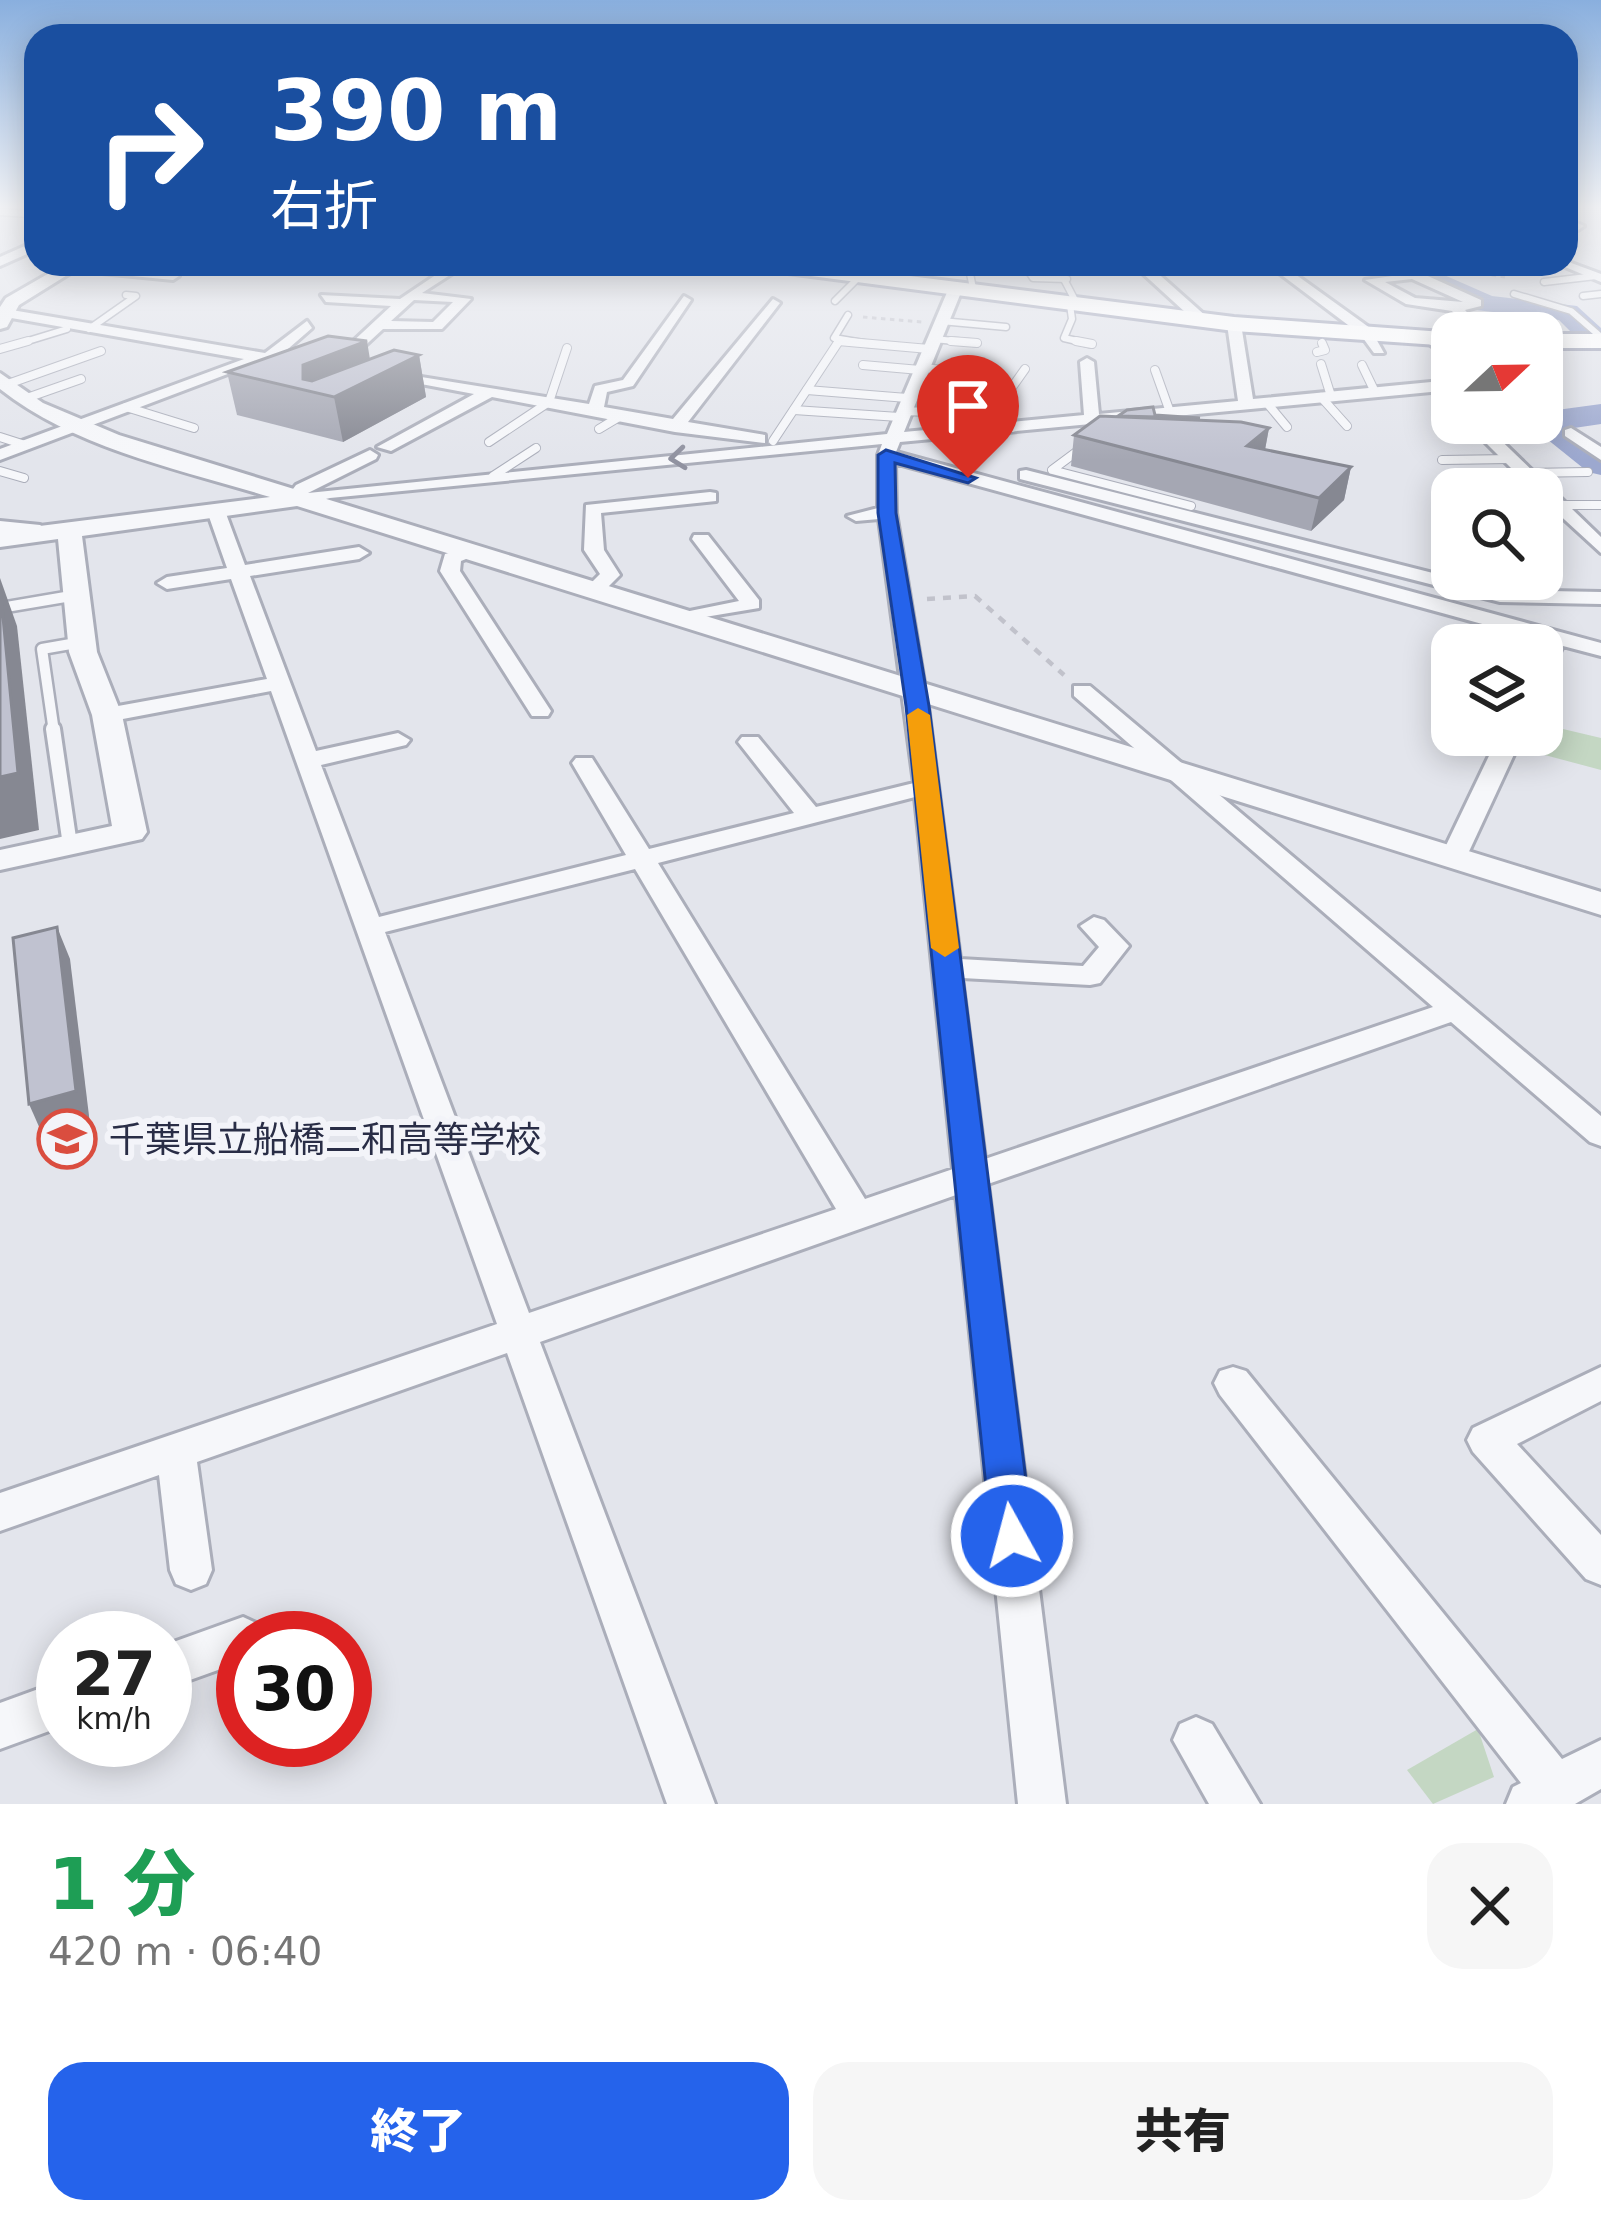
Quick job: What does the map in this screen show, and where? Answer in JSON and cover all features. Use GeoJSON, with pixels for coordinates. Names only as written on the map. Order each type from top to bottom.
{"type":"FeatureCollection","features":[{"type":"Feature","properties":{"kind":"main road"},"geometry":{"type":"LineString","coordinates":[[961,291],[1375,343],[1431,340]]}},
{"type":"Feature","properties":{"kind":"main road"},"geometry":{"type":"LineString","coordinates":[[1563,340],[1601,339]]}},
{"type":"Feature","properties":{"kind":"street"},"geometry":{"type":"LineString","coordinates":[[2,316],[27,291]]}},
{"type":"Feature","properties":{"kind":"street"},"geometry":{"type":"LineString","coordinates":[[351,369],[378,325],[419,291]]}},
{"type":"Feature","properties":{"kind":"street"},"geometry":{"type":"LineString","coordinates":[[1169,291],[1202,320]]}},
{"type":"Feature","properties":{"kind":"street"},"geometry":{"type":"LineString","coordinates":[[1309,291],[1375,343]]}},
{"type":"Feature","properties":{"kind":"street"},"geometry":{"type":"LineString","coordinates":[[1393,291],[1412,301],[1456,308],[1476,303],[1451,291]]}},
{"type":"Feature","properties":{"kind":"street"},"geometry":{"type":"LineString","coordinates":[[965,292],[936,333],[902,409],[890,448],[887,513],[926,787],[1042,1804]]}},
{"type":"Feature","properties":{"kind":"street"},"geometry":{"type":"LineString","coordinates":[[326,298],[464,299],[437,326],[378,325]]}},
{"type":"Feature","properties":{"kind":"street"},"geometry":{"type":"LineString","coordinates":[[597,420],[600,389],[628,383],[684,300]]}},
{"type":"Feature","properties":{"kind":"street"},"geometry":{"type":"LineString","coordinates":[[675,427],[773,303]]}},
{"type":"Feature","properties":{"kind":"street"},"geometry":{"type":"LineString","coordinates":[[1456,308],[1460,312]]}},
{"type":"Feature","properties":{"kind":"street"},"geometry":{"type":"LineString","coordinates":[[2,316],[493,390],[549,402],[597,420],[620,417],[795,446]]}},
{"type":"Feature","properties":{"kind":"street"},"geometry":{"type":"LineString","coordinates":[[1234,324],[1246,405]]}},
{"type":"Feature","properties":{"kind":"street"},"geometry":{"type":"LineString","coordinates":[[0,454],[265,357],[307,325]]}},
{"type":"Feature","properties":{"kind":"street"},"geometry":{"type":"LineString","coordinates":[[1087,362],[1098,427]]}},
{"type":"Feature","properties":{"kind":"street"},"geometry":{"type":"LineString","coordinates":[[374,392],[410,377]]}},
{"type":"Feature","properties":{"kind":"street"},"geometry":{"type":"LineString","coordinates":[[0,539],[330,493],[795,446],[890,448],[1012,428],[1098,427],[1170,412],[1431,387]]}},
{"type":"Feature","properties":{"kind":"street"},"geometry":{"type":"LineString","coordinates":[[8,388],[74,426],[294,498],[1601,904]]}},
{"type":"Feature","properties":{"kind":"street"},"geometry":{"type":"LineString","coordinates":[[294,498],[493,390]]}},
{"type":"Feature","properties":{"kind":"street"},"geometry":{"type":"LineString","coordinates":[[1571,433],[1601,455]]}},
{"type":"Feature","properties":{"kind":"street"},"geometry":{"type":"LineString","coordinates":[[1495,444],[1518,466]]}},
{"type":"Feature","properties":{"kind":"street"},"geometry":{"type":"LineString","coordinates":[[890,448],[1500,596],[1601,598]]}},
{"type":"Feature","properties":{"kind":"street"},"geometry":{"type":"LineString","coordinates":[[890,448],[1507,624]]}},
{"type":"Feature","properties":{"kind":"street"},"geometry":{"type":"LineString","coordinates":[[592,590],[610,575],[594,550],[592,509],[710,497]]}},
{"type":"Feature","properties":{"kind":"street"},"geometry":{"type":"LineString","coordinates":[[1563,510],[1599,542]]}},
{"type":"Feature","properties":{"kind":"street"},"geometry":{"type":"LineString","coordinates":[[216,511],[691,1804]]}},
{"type":"Feature","properties":{"kind":"street"},"geometry":{"type":"LineString","coordinates":[[856,516],[887,513]]}},
{"type":"Feature","properties":{"kind":"street"},"geometry":{"type":"LineString","coordinates":[[0,527],[54,529]]}},
{"type":"Feature","properties":{"kind":"street"},"geometry":{"type":"LineString","coordinates":[[0,860],[130,832],[107,715],[82,642],[76,595],[54,529]]}},
{"type":"Feature","properties":{"kind":"street"},"geometry":{"type":"LineString","coordinates":[[682,618],[752,604],[701,539]]}},
{"type":"Feature","properties":{"kind":"street"},"geometry":{"type":"LineString","coordinates":[[167,584],[359,553]]}},
{"type":"Feature","properties":{"kind":"street"},"geometry":{"type":"LineString","coordinates":[[471,553],[452,558],[450,571],[540,711]]}},
{"type":"Feature","properties":{"kind":"street"},"geometry":{"type":"LineString","coordinates":[[1563,640],[1601,650]]}},
{"type":"Feature","properties":{"kind":"street"},"geometry":{"type":"LineString","coordinates":[[107,715],[281,683]]}},
{"type":"Feature","properties":{"kind":"street"},"geometry":{"type":"LineString","coordinates":[[1082,691],[1601,1133]]}},
{"type":"Feature","properties":{"kind":"street"},"geometry":{"type":"LineString","coordinates":[[310,760],[398,740]]}},
{"type":"Feature","properties":{"kind":"street"},"geometry":{"type":"LineString","coordinates":[[750,742],[810,816]]}},
{"type":"Feature","properties":{"kind":"street"},"geometry":{"type":"LineString","coordinates":[[1453,858],[1501,756]]}},
{"type":"Feature","properties":{"kind":"street"},"geometry":{"type":"LineString","coordinates":[[584,763],[858,1216]]}},
{"type":"Feature","properties":{"kind":"street"},"geometry":{"type":"LineString","coordinates":[[372,927],[926,787]]}},
{"type":"Feature","properties":{"kind":"street"},"geometry":{"type":"LineString","coordinates":[[947,968],[1090,976],[1115,946],[1094,926]]}},
{"type":"Feature","properties":{"kind":"street"},"geometry":{"type":"LineString","coordinates":[[0,1512],[1454,1010]]}},
{"type":"Feature","properties":{"kind":"street"},"geometry":{"type":"LineString","coordinates":[[1233,1383],[1543,1796],[1601,1763]]}},
{"type":"Feature","properties":{"kind":"street"},"geometry":{"type":"LineString","coordinates":[[1601,1383],[1487,1440],[1601,1565]]}},
{"type":"Feature","properties":{"kind":"street"},"geometry":{"type":"LineString","coordinates":[[176,1450],[191,1570]]}},
{"type":"Feature","properties":{"kind":"street"},"geometry":{"type":"LineString","coordinates":[[0,1726],[36,1713]]}},
{"type":"Feature","properties":{"kind":"street"},"geometry":{"type":"LineString","coordinates":[[1196,1740],[1236,1804]]}},
{"type":"Feature","properties":{"kind":"lane"},"geometry":{"type":"LineString","coordinates":[[836,301],[850,291]]}},
{"type":"Feature","properties":{"kind":"lane"},"geometry":{"type":"LineString","coordinates":[[1070,291],[1074,306],[1064,338],[1092,344]]}},
{"type":"Feature","properties":{"kind":"lane"},"geometry":{"type":"LineString","coordinates":[[1514,294],[1571,311],[1601,339]]}},
{"type":"Feature","properties":{"kind":"lane"},"geometry":{"type":"LineString","coordinates":[[1583,296],[1601,294]]}},
{"type":"Feature","properties":{"kind":"lane"},"geometry":{"type":"LineString","coordinates":[[89,329],[136,296],[126,295]]}},
{"type":"Feature","properties":{"kind":"lane"},"geometry":{"type":"LineString","coordinates":[[839,341],[835,338],[848,315]]}},
{"type":"Feature","properties":{"kind":"lane"},"geometry":{"type":"LineString","coordinates":[[839,341],[1006,326]]}},
{"type":"Feature","properties":{"kind":"lane"},"geometry":{"type":"LineString","coordinates":[[0,349],[67,329]]}},
{"type":"Feature","properties":{"kind":"lane"},"geometry":{"type":"LineString","coordinates":[[936,333],[977,343]]}},
{"type":"Feature","properties":{"kind":"lane"},"geometry":{"type":"LineString","coordinates":[[773,441],[839,341]]}},
{"type":"Feature","properties":{"kind":"lane"},"geometry":{"type":"LineString","coordinates":[[489,442],[549,402],[567,348]]}},
{"type":"Feature","properties":{"kind":"lane"},"geometry":{"type":"LineString","coordinates":[[8,388],[101,351]]}},
{"type":"Feature","properties":{"kind":"lane"},"geometry":{"type":"LineString","coordinates":[[1322,364],[1326,397],[1347,426]]}},
{"type":"Feature","properties":{"kind":"lane"},"geometry":{"type":"LineString","coordinates":[[863,365],[963,383]]}},
{"type":"Feature","properties":{"kind":"lane"},"geometry":{"type":"LineString","coordinates":[[1362,365],[1375,392]]}},
{"type":"Feature","properties":{"kind":"lane"},"geometry":{"type":"LineString","coordinates":[[1012,428],[1008,393],[1025,370]]}},
{"type":"Feature","properties":{"kind":"lane"},"geometry":{"type":"LineString","coordinates":[[1155,370],[1170,412]]}},
{"type":"Feature","properties":{"kind":"lane"},"geometry":{"type":"LineString","coordinates":[[919,372],[968,372]]}},
{"type":"Feature","properties":{"kind":"lane"},"geometry":{"type":"LineString","coordinates":[[8,388],[81,379]]}},
{"type":"Feature","properties":{"kind":"lane"},"geometry":{"type":"LineString","coordinates":[[807,390],[902,409]]}},
{"type":"Feature","properties":{"kind":"lane"},"geometry":{"type":"LineString","coordinates":[[1267,403],[1287,428]]}},
{"type":"Feature","properties":{"kind":"lane"},"geometry":{"type":"LineString","coordinates":[[126,407],[194,428]]}},
{"type":"Feature","properties":{"kind":"lane"},"geometry":{"type":"LineString","coordinates":[[794,410],[956,413],[959,409]]}},
{"type":"Feature","properties":{"kind":"lane"},"geometry":{"type":"LineString","coordinates":[[1098,427],[1052,470],[1191,506]]}},
{"type":"Feature","properties":{"kind":"lane"},"geometry":{"type":"LineString","coordinates":[[0,437],[25,445]]}},
{"type":"Feature","properties":{"kind":"lane"},"geometry":{"type":"LineString","coordinates":[[493,476],[536,448]]}},
{"type":"Feature","properties":{"kind":"lane"},"geometry":{"type":"LineString","coordinates":[[1442,460],[1588,472]]}},
{"type":"Feature","properties":{"kind":"lane"},"geometry":{"type":"LineString","coordinates":[[0,471],[24,478]]}},
{"type":"Feature","properties":{"kind":"lane"},"geometry":{"type":"LineString","coordinates":[[1563,499],[1601,505]]}},
{"type":"Feature","properties":{"kind":"lane"},"geometry":{"type":"LineString","coordinates":[[0,608],[76,595]]}},
{"type":"Feature","properties":{"kind":"lane"},"geometry":{"type":"LineString","coordinates":[[70,845],[42,649],[82,642]]}},
{"type":"Feature","properties":{"kind":"path"},"geometry":{"type":"LineString","coordinates":[[848,315],[936,333]]}},
{"type":"Feature","properties":{"kind":"path"},"geometry":{"type":"LineString","coordinates":[[899,601],[975,596],[1082,691]]}},
{"type":"Feature","properties":{"kind":"green space"},"geometry":{"type":"Polygon","coordinates":[[[1563,729],[1601,738],[1601,770],[1549,756],[1563,756],[1563,729]]]}},
{"type":"Feature","properties":{"kind":"green space"},"geometry":{"type":"Polygon","coordinates":[[[1478,1729],[1494,1777],[1433,1804],[1407,1770],[1478,1729]]]}},
{"type":"Feature","properties":{"kind":"building"},"geometry":{"type":"Polygon","coordinates":[[[328,336],[367,341],[303,365],[303,379],[312,381],[394,350],[419,355],[334,397],[227,372],[328,336]]]}},
{"type":"Feature","properties":{"kind":"building"},"geometry":{"type":"Polygon","coordinates":[[[1153,407],[1155,415],[1200,418],[1118,416],[1153,407]]]}},
{"type":"Feature","properties":{"kind":"building"},"geometry":{"type":"Polygon","coordinates":[[[1100,416],[1241,422],[1269,428],[1247,446],[1351,467],[1319,498],[1074,435],[1100,416]]]}},
{"type":"Feature","properties":{"kind":"building"},"geometry":{"type":"Polygon","coordinates":[[[0,586],[18,773],[0,777],[0,586]]]}},
{"type":"Feature","properties":{"kind":"building"},"geometry":{"type":"Polygon","coordinates":[[[57,927],[76,1091],[29,1104],[13,938],[57,927]]]}},
{"type":"Feature","properties":{"kind":"waterway"},"geometry":{"type":"LineString","coordinates":[[1457,291],[1486,304],[1567,312],[1592,336]]}},
{"type":"Feature","properties":{"kind":"waterway"},"geometry":{"type":"LineString","coordinates":[[1601,414],[1543,422],[1601,464]]}},
{"type":"Feature","properties":{"kind":"slow traffic"},"geometry":{"type":"LineString","coordinates":[[918,715],[945,948]]}},
{"type":"Feature","properties":{"kind":"place","name":"千葉県立船橋二和高等学校"},"geometry":{"type":"Point","coordinates":[67,1139]}},
{"type":"Feature","properties":{"kind":"route"},"geometry":{"type":"LineString","coordinates":[[968,478],[886,455],[887,513],[917,706],[1012,1536]]}}]}
